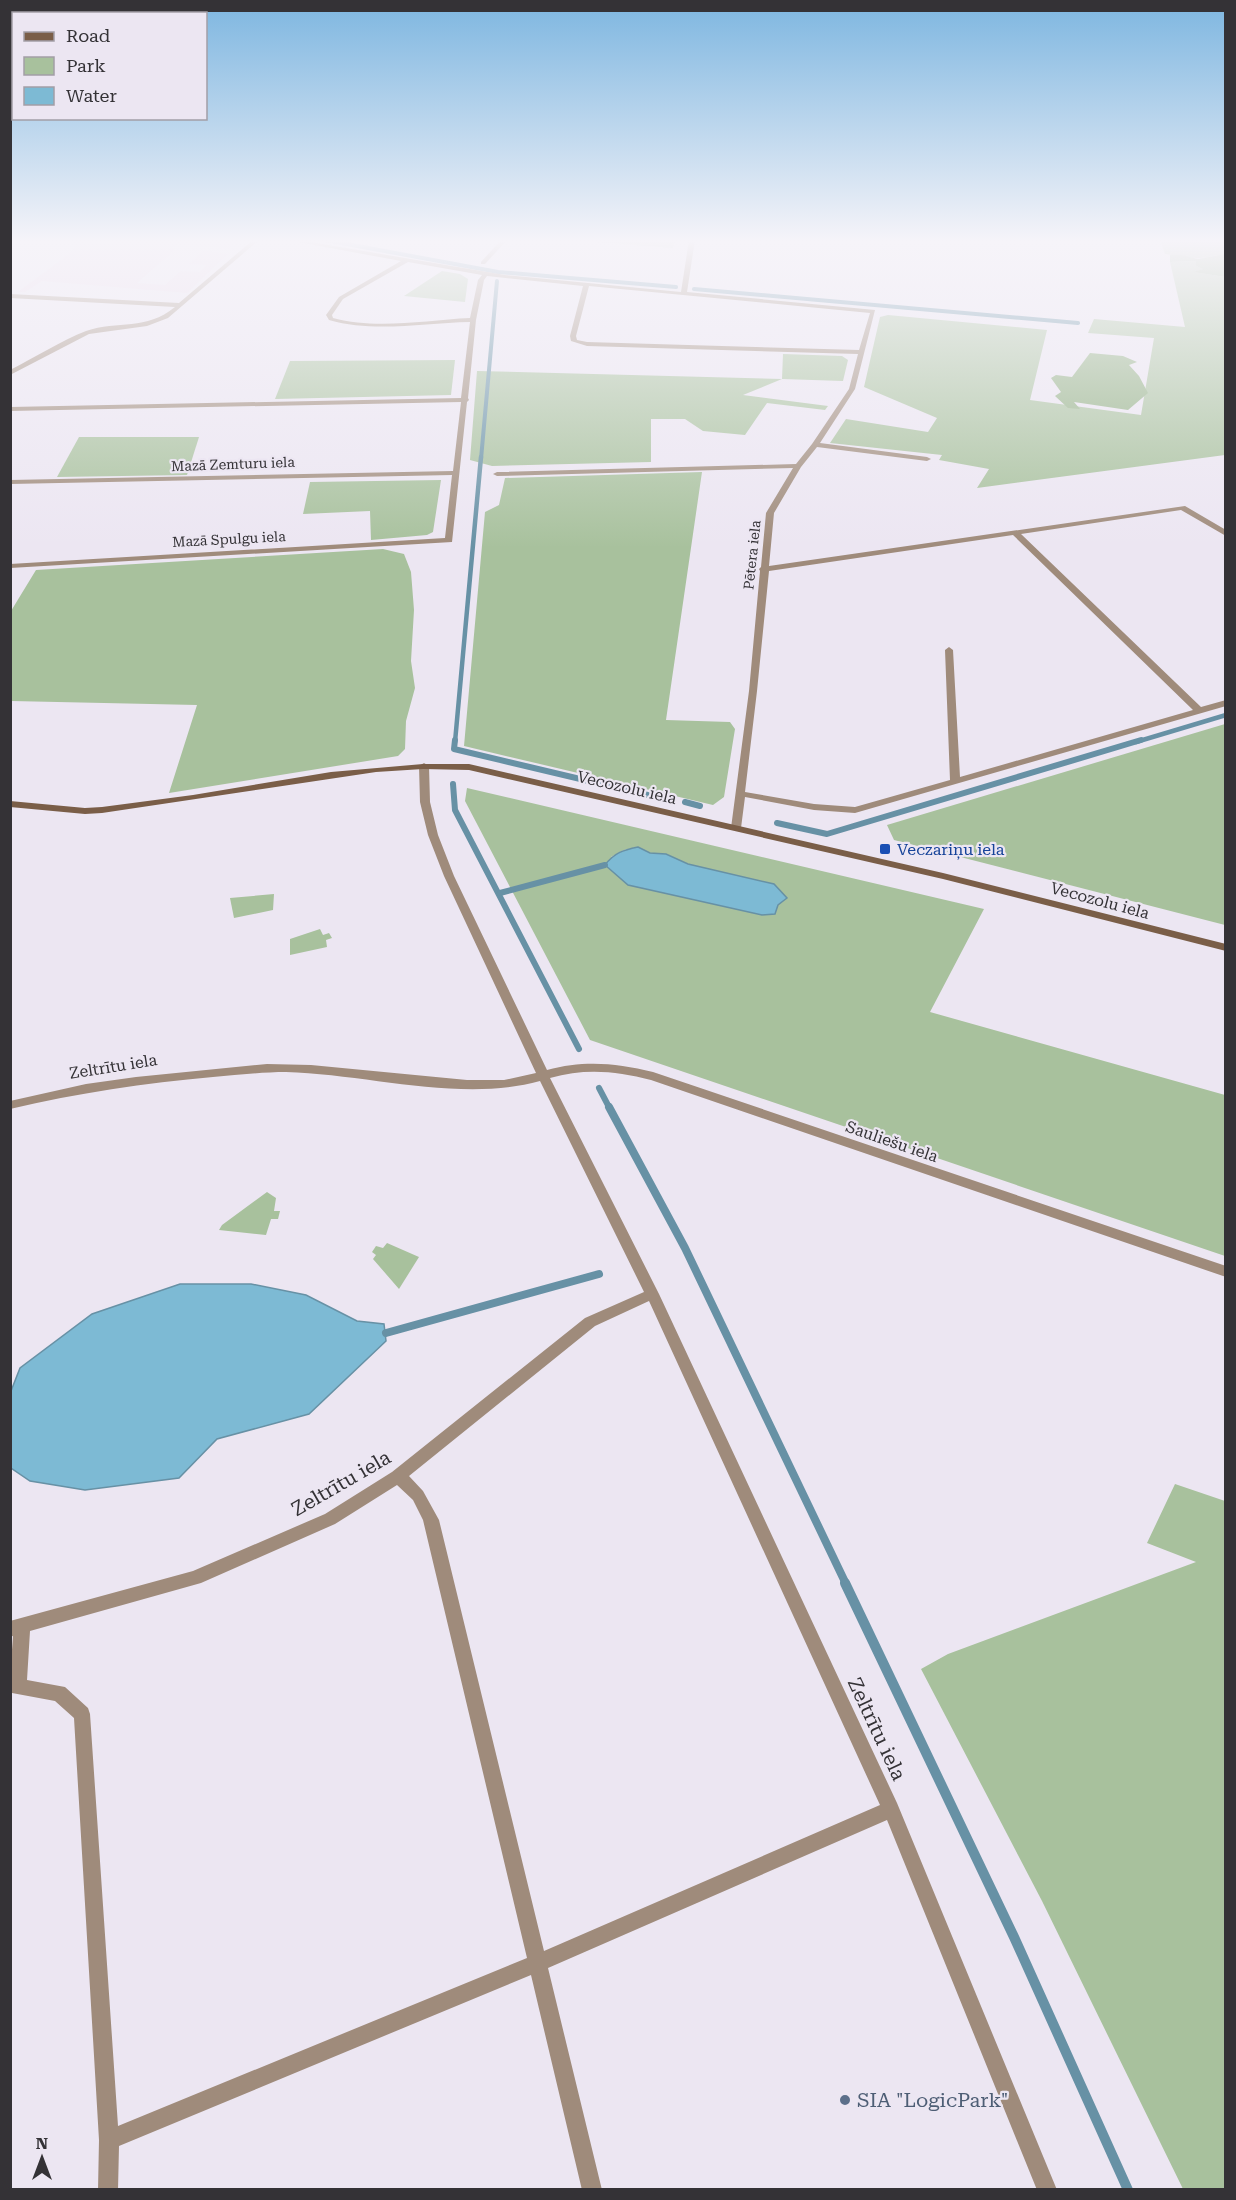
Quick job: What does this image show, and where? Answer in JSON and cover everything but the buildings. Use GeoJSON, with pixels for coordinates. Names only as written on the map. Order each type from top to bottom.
{"type":"FeatureCollection","features":[{"type":"Feature","properties":{"kind":"street"},"geometry":{"type":"LineString","coordinates":[[10,373],[68,343]]}},
{"type":"Feature","properties":{"kind":"street"},"geometry":{"type":"LineString","coordinates":[[456,473],[471,343]]}},
{"type":"Feature","properties":{"kind":"street"},"geometry":{"type":"LineString","coordinates":[[584,343],[599,345],[862,352]]}},
{"type":"Feature","properties":{"kind":"street","name":"Pētera iela"},"geometry":{"type":"LineString","coordinates":[[736,828],[742,794],[770,513],[798,466],[815,445],[852,389],[865,343]]}},
{"type":"Feature","properties":{"kind":"street"},"geometry":{"type":"LineString","coordinates":[[10,409],[466,400]]}},
{"type":"Feature","properties":{"kind":"street"},"geometry":{"type":"LineString","coordinates":[[815,445],[927,459]]}},
{"type":"Feature","properties":{"kind":"street"},"geometry":{"type":"LineString","coordinates":[[497,474],[798,466]]}},
{"type":"Feature","properties":{"kind":"street","name":"Mazā Zemturu iela"},"geometry":{"type":"LineString","coordinates":[[10,482],[456,473]]}},
{"type":"Feature","properties":{"kind":"street","name":"Mazā Spulgu iela"},"geometry":{"type":"LineString","coordinates":[[10,566],[449,540],[456,473]]}},
{"type":"Feature","properties":{"kind":"street"},"geometry":{"type":"LineString","coordinates":[[763,568],[1016,534],[1182,508],[1226,534]]}},
{"type":"Feature","properties":{"kind":"street"},"geometry":{"type":"LineString","coordinates":[[1016,534],[1199,711]]}},
{"type":"Feature","properties":{"kind":"street"},"geometry":{"type":"LineString","coordinates":[[949,651],[955,781]]}},
{"type":"Feature","properties":{"kind":"street"},"geometry":{"type":"LineString","coordinates":[[742,794],[814,807],[855,810],[1226,703]]}},
{"type":"Feature","properties":{"kind":"street","name":"Vecozolu iela"},"geometry":{"type":"LineString","coordinates":[[10,804],[85,811],[119,808],[348,773],[424,766],[469,767],[1050,902],[1226,948]]}},
{"type":"Feature","properties":{"kind":"street","name":"Zeltrītu iela"},"geometry":{"type":"LineString","coordinates":[[424,766],[425,802],[433,835],[450,876],[544,1077],[652,1294],[891,1809],[1047,2190]]}},
{"type":"Feature","properties":{"kind":"street","name":"Sauliešu iela"},"geometry":{"type":"LineString","coordinates":[[544,1077],[567,1069],[600,1066],[653,1076],[1226,1272]]}},
{"type":"Feature","properties":{"kind":"street","name":"Zeltrītu iela"},"geometry":{"type":"LineString","coordinates":[[10,1105],[68,1090],[116,1082],[244,1070],[284,1068],[492,1085],[529,1082],[544,1077]]}},
{"type":"Feature","properties":{"kind":"street","name":"Zeltrītu iela"},"geometry":{"type":"LineString","coordinates":[[16,1628],[195,1578],[330,1519],[398,1477],[590,1322],[652,1294]]}},
{"type":"Feature","properties":{"kind":"street"},"geometry":{"type":"LineString","coordinates":[[398,1477],[407,1482],[421,1497],[431,1520],[592,2190]]}},
{"type":"Feature","properties":{"kind":"street"},"geometry":{"type":"LineString","coordinates":[[16,1628],[14,1689],[59,1693],[82,1714],[109,2140],[108,2190]]}},
{"type":"Feature","properties":{"kind":"street"},"geometry":{"type":"LineString","coordinates":[[109,2140],[536,1964],[891,1809]]}},
{"type":"Feature","properties":{"kind":"green space"},"geometry":{"type":"Polygon","coordinates":[[[874,343],[1044,343],[1030,400],[1141,415],[1153,343],[1225,343],[1225,455],[977,488],[989,469],[939,460],[942,455],[830,443],[846,419],[928,432],[937,418],[864,387],[874,343]]]}},
{"type":"Feature","properties":{"kind":"green space"},"geometry":{"type":"Polygon","coordinates":[[[1090,353],[1123,356],[1137,362],[1129,365],[1139,376],[1148,393],[1128,410],[1074,402],[1080,409],[1068,408],[1055,396],[1061,392],[1051,378],[1056,375],[1072,377],[1090,353]]]}},
{"type":"Feature","properties":{"kind":"green space"},"geometry":{"type":"Polygon","coordinates":[[[783,354],[842,356],[848,360],[843,381],[782,379],[783,354]]]}},
{"type":"Feature","properties":{"kind":"green space"},"geometry":{"type":"Polygon","coordinates":[[[455,360],[451,395],[275,399],[290,361],[455,360]]]}},
{"type":"Feature","properties":{"kind":"green space"},"geometry":{"type":"Polygon","coordinates":[[[477,371],[782,379],[743,395],[828,406],[825,410],[767,403],[745,435],[703,431],[685,419],[651,419],[651,462],[492,466],[470,460],[477,371]]]}},
{"type":"Feature","properties":{"kind":"green space"},"geometry":{"type":"Polygon","coordinates":[[[79,437],[199,437],[187,475],[57,477],[79,437]]]}},
{"type":"Feature","properties":{"kind":"green space"},"geometry":{"type":"Polygon","coordinates":[[[702,472],[666,720],[730,722],[735,729],[724,797],[713,805],[464,746],[485,512],[499,505],[505,478],[702,472]]]}},
{"type":"Feature","properties":{"kind":"green space"},"geometry":{"type":"Polygon","coordinates":[[[441,480],[433,532],[427,535],[371,540],[370,511],[303,514],[310,482],[441,480]]]}},
{"type":"Feature","properties":{"kind":"green space"},"geometry":{"type":"Polygon","coordinates":[[[383,549],[404,554],[411,572],[414,610],[411,661],[415,688],[406,721],[405,749],[398,756],[169,793],[197,705],[11,701],[11,611],[36,570],[383,549]]]}},
{"type":"Feature","properties":{"kind":"green space"},"geometry":{"type":"Polygon","coordinates":[[[1225,724],[1225,925],[894,840],[887,825],[1225,724]]]}},
{"type":"Feature","properties":{"kind":"green space"},"geometry":{"type":"Polygon","coordinates":[[[467,788],[984,909],[930,1012],[1225,1095],[1225,1256],[590,1040],[465,801],[467,788]],[[637,847],[624,850],[611,857],[688,864],[666,854],[650,853],[637,847]]]}},
{"type":"Feature","properties":{"kind":"green space"},"geometry":{"type":"Polygon","coordinates":[[[274,894],[273,910],[234,918],[230,898],[274,894]]]}},
{"type":"Feature","properties":{"kind":"green space"},"geometry":{"type":"Polygon","coordinates":[[[320,929],[323,935],[329,933],[332,938],[326,940],[327,947],[290,955],[290,939],[320,929]]]}},
{"type":"Feature","properties":{"kind":"green space"},"geometry":{"type":"Polygon","coordinates":[[[267,1192],[276,1198],[274,1211],[280,1211],[278,1219],[271,1219],[266,1235],[219,1230],[222,1225],[267,1192]]]}},
{"type":"Feature","properties":{"kind":"green space"},"geometry":{"type":"Polygon","coordinates":[[[387,1243],[419,1257],[399,1289],[373,1259],[376,1255],[372,1252],[376,1246],[383,1248],[387,1243]]]}},
{"type":"Feature","properties":{"kind":"green space"},"geometry":{"type":"Polygon","coordinates":[[[1175,1484],[1225,1501],[1225,2189],[1183,2189],[1042,1901],[921,1669],[948,1654],[1196,1562],[1147,1543],[1175,1484]]]}},
{"type":"Feature","properties":{"kind":"water"},"geometry":{"type":"Polygon","coordinates":[[[638,847],[650,853],[666,854],[688,864],[774,884],[787,898],[778,905],[775,914],[762,915],[628,885],[605,865],[619,853],[638,847]]]}},
{"type":"Feature","properties":{"kind":"water"},"geometry":{"type":"Polygon","coordinates":[[[180,1284],[251,1284],[306,1295],[357,1321],[384,1324],[386,1341],[309,1414],[217,1439],[179,1478],[85,1490],[30,1481],[11,1468],[11,1391],[20,1368],[92,1314],[180,1284]]]}},
{"type":"Feature","properties":{"kind":"waterway"},"geometry":{"type":"LineString","coordinates":[[481,459],[491,343]]}},
{"type":"Feature","properties":{"kind":"waterway"},"geometry":{"type":"LineString","coordinates":[[455,742],[481,457]]}},
{"type":"Feature","properties":{"kind":"waterway"},"geometry":{"type":"LineString","coordinates":[[1136,742],[1226,715]]}},
{"type":"Feature","properties":{"kind":"waterway"},"geometry":{"type":"LineString","coordinates":[[455,740],[454,749],[652,796]]}},
{"type":"Feature","properties":{"kind":"waterway"},"geometry":{"type":"LineString","coordinates":[[777,823],[827,834],[1141,740]]}},
{"type":"Feature","properties":{"kind":"waterway"},"geometry":{"type":"LineString","coordinates":[[453,784],[455,810],[579,1049]]}},
{"type":"Feature","properties":{"kind":"waterway"},"geometry":{"type":"LineString","coordinates":[[685,802],[700,806]]}},
{"type":"Feature","properties":{"kind":"waterway"},"geometry":{"type":"LineString","coordinates":[[500,893],[605,865]]}},
{"type":"Feature","properties":{"kind":"waterway"},"geometry":{"type":"LineString","coordinates":[[599,1088],[610,1109]]}},
{"type":"Feature","properties":{"kind":"waterway"},"geometry":{"type":"LineString","coordinates":[[609,1107],[685,1248],[846,1584]]}},
{"type":"Feature","properties":{"kind":"waterway"},"geometry":{"type":"LineString","coordinates":[[386,1333],[599,1274]]}},
{"type":"Feature","properties":{"kind":"waterway"},"geometry":{"type":"LineString","coordinates":[[845,1583],[1014,1937],[1128,2190]]}},
{"type":"Feature","properties":{"kind":"place","name":"Veczariņu iela"},"geometry":{"type":"Point","coordinates":[885,849]}},
{"type":"Feature","properties":{"kind":"place","name":"SIA \"LogicPark\""},"geometry":{"type":"Point","coordinates":[845,2100]}}]}
